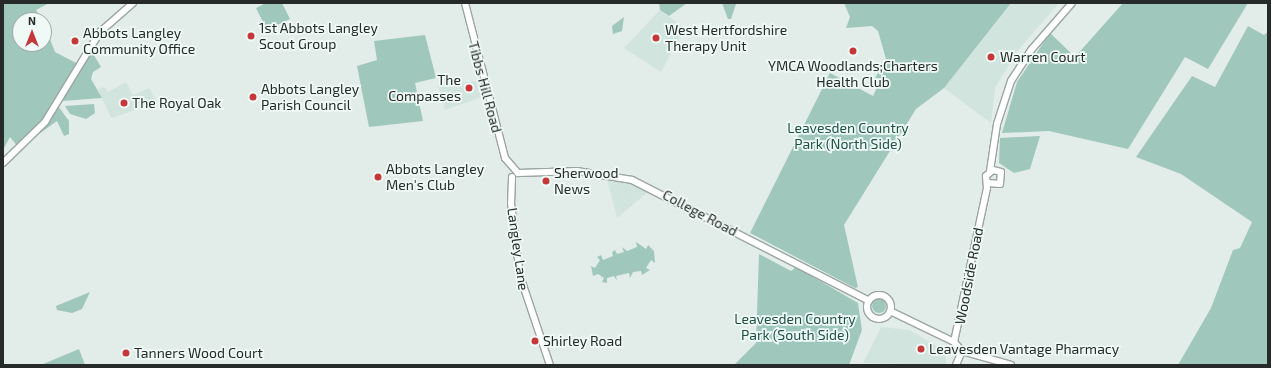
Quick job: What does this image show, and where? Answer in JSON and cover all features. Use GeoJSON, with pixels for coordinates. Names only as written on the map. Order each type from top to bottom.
{"type":"FeatureCollection","features":[{"type":"Feature","properties":{"kind":"street"},"geometry":{"type":"LineString","coordinates":[[3,163],[46,122],[100,32],[133,3]]}},
{"type":"Feature","properties":{"kind":"street","name":"Tibbs Hill Road"},"geometry":{"type":"LineString","coordinates":[[465,3],[480,73],[511,169],[512,177]]}},
{"type":"Feature","properties":{"kind":"street"},"geometry":{"type":"LineString","coordinates":[[998,170],[990,171],[997,124],[1011,81],[1032,49],[1072,3]]}},
{"type":"Feature","properties":{"kind":"street"},"geometry":{"type":"LineString","coordinates":[[988,183],[997,186],[1003,177],[993,158]]}},
{"type":"Feature","properties":{"kind":"street"},"geometry":{"type":"LineString","coordinates":[[511,169],[518,173],[512,177]]}},
{"type":"Feature","properties":{"kind":"street","name":"College Road"},"geometry":{"type":"LineString","coordinates":[[518,173],[577,171],[632,180],[869,301]]}},
{"type":"Feature","properties":{"kind":"street","name":"Woodside Road"},"geometry":{"type":"LineString","coordinates":[[954,342],[990,171]]}},
{"type":"Feature","properties":{"kind":"street","name":"Langley Lane"},"geometry":{"type":"LineString","coordinates":[[512,177],[512,208],[520,276],[550,365]]}},
{"type":"Feature","properties":{"kind":"street","name":"Woodside Road"},"geometry":{"type":"LineString","coordinates":[[982,209],[997,186]]}},
{"type":"Feature","properties":{"kind":"street"},"geometry":{"type":"LineString","coordinates":[[890,312],[885,317],[874,318],[869,313],[869,301],[878,295],[885,297],[890,312],[954,342],[962,351],[1011,365]]}},
{"type":"Feature","properties":{"kind":"street"},"geometry":{"type":"LineString","coordinates":[[956,365],[962,351]]}},
{"type":"Feature","properties":{"kind":"shaded area","name":"Warren Court"},"geometry":{"type":"Polygon","coordinates":[[[1011,3],[1059,3],[1018,50],[995,88],[991,123],[944,88],[1011,3]]]}},
{"type":"Feature","properties":{"kind":"shaded area","name":"West Hertfordshire Therapy Unit"},"geometry":{"type":"Polygon","coordinates":[[[660,10],[684,28],[661,72],[624,48],[660,10]]]}},
{"type":"Feature","properties":{"kind":"shaded area"},"geometry":{"type":"Polygon","coordinates":[[[478,81],[481,97],[445,110],[438,85],[478,81]]]}},
{"type":"Feature","properties":{"kind":"shaded area"},"geometry":{"type":"Polygon","coordinates":[[[126,82],[133,95],[149,88],[157,103],[111,118],[98,89],[104,87],[108,92],[126,82]]]}},
{"type":"Feature","properties":{"kind":"shaded area"},"geometry":{"type":"Polygon","coordinates":[[[607,178],[630,183],[649,191],[617,218],[607,178]]]}},
{"type":"Feature","properties":{"kind":"shaded area"},"geometry":{"type":"Polygon","coordinates":[[[881,327],[909,330],[946,351],[946,365],[863,363],[881,327]]]}},
{"type":"Feature","properties":{"kind":"green space"},"geometry":{"type":"Polygon","coordinates":[[[3,3],[49,3],[36,10],[37,12],[12,12],[12,52],[52,52],[52,44],[55,52],[78,64],[35,131],[18,147],[10,137],[4,148],[3,3]]]}},
{"type":"Feature","properties":{"kind":"green space"},"geometry":{"type":"Polygon","coordinates":[[[266,3],[282,3],[290,19],[267,30],[256,8],[266,3]]]}},
{"type":"Feature","properties":{"kind":"green space"},"geometry":{"type":"Polygon","coordinates":[[[659,3],[687,3],[669,16],[660,10],[659,3]]]}},
{"type":"Feature","properties":{"kind":"green space"},"geometry":{"type":"Polygon","coordinates":[[[722,3],[736,4],[731,19],[728,19],[722,3]]]}},
{"type":"Feature","properties":{"kind":"green space","name":"Leavesden Country Park (North Side)"},"geometry":{"type":"Polygon","coordinates":[[[844,3],[1011,3],[944,88],[916,109],[844,225],[858,287],[855,288],[750,233],[830,73],[873,96],[879,83],[874,80],[886,59],[878,31],[872,26],[846,28],[850,17],[844,3]]]}},
{"type":"Feature","properties":{"kind":"green space"},"geometry":{"type":"Polygon","coordinates":[[[1123,3],[1248,3],[1208,69],[1185,57],[1128,149],[1049,131],[1002,133],[1017,82],[1050,33],[1075,57],[1123,3]]]}},
{"type":"Feature","properties":{"kind":"green space"},"geometry":{"type":"Polygon","coordinates":[[[624,17],[622,31],[613,34],[612,26],[624,17]]]}},
{"type":"Feature","properties":{"kind":"green space"},"geometry":{"type":"Polygon","coordinates":[[[1248,26],[1264,35],[1268,32],[1268,365],[1178,365],[1211,308],[1233,250],[1240,248],[1252,222],[1181,174],[1136,157],[1192,76],[1215,87],[1248,26]]]}},
{"type":"Feature","properties":{"kind":"green space"},"geometry":{"type":"Polygon","coordinates":[[[425,35],[436,78],[415,83],[423,121],[369,127],[357,66],[377,60],[374,41],[425,35]]]}},
{"type":"Feature","properties":{"kind":"green space"},"geometry":{"type":"Polygon","coordinates":[[[92,52],[101,67],[93,72],[91,79],[102,98],[62,101],[92,52]]]}},
{"type":"Feature","properties":{"kind":"green space"},"geometry":{"type":"Polygon","coordinates":[[[94,104],[95,113],[86,119],[70,114],[65,106],[94,104]]]}},
{"type":"Feature","properties":{"kind":"green space"},"geometry":{"type":"Polygon","coordinates":[[[58,106],[69,121],[69,134],[64,136],[57,121],[39,134],[58,106]]]}},
{"type":"Feature","properties":{"kind":"green space"},"geometry":{"type":"Polygon","coordinates":[[[1040,136],[1030,169],[1014,173],[999,163],[1000,138],[1040,136]]]}},
{"type":"Feature","properties":{"kind":"green space"},"geometry":{"type":"Polygon","coordinates":[[[636,242],[646,249],[648,245],[654,251],[655,263],[651,260],[646,268],[650,270],[642,275],[641,271],[633,272],[630,278],[629,273],[616,276],[617,281],[614,276],[607,278],[607,283],[602,282],[604,278],[598,274],[593,276],[591,266],[595,268],[600,260],[597,257],[601,255],[603,260],[613,256],[612,252],[615,250],[617,254],[624,252],[622,247],[627,251],[637,247],[636,242]]]}},
{"type":"Feature","properties":{"kind":"green space","name":"Leavesden Country Park (South Side)"},"geometry":{"type":"Polygon","coordinates":[[[759,254],[791,271],[796,267],[858,303],[862,330],[849,365],[734,365],[756,343],[759,254]]]}},
{"type":"Feature","properties":{"kind":"green space"},"geometry":{"type":"Polygon","coordinates":[[[90,292],[82,309],[72,313],[57,310],[56,306],[90,292]]]}},
{"type":"Feature","properties":{"kind":"green space"},"geometry":{"type":"Polygon","coordinates":[[[876,299],[882,299],[886,303],[886,309],[882,313],[876,313],[872,309],[872,303],[876,299]]]}},
{"type":"Feature","properties":{"kind":"green space"},"geometry":{"type":"Polygon","coordinates":[[[79,349],[85,365],[41,365],[55,359],[79,349]]]}},
{"type":"Feature","properties":{"kind":"place","name":"1st Abbots Langley Scout Group"},"geometry":{"type":"Point","coordinates":[251,36]}},
{"type":"Feature","properties":{"kind":"place","name":"West Hertfordshire Therapy Unit"},"geometry":{"type":"Point","coordinates":[656,38]}},
{"type":"Feature","properties":{"kind":"place","name":"Abbots Langley Community Office"},"geometry":{"type":"Point","coordinates":[75,41]}},
{"type":"Feature","properties":{"kind":"place","name":"YMCA Woodlands;Charters Health Club"},"geometry":{"type":"Point","coordinates":[853,51]}},
{"type":"Feature","properties":{"kind":"place","name":"Warren Court"},"geometry":{"type":"Point","coordinates":[991,57]}},
{"type":"Feature","properties":{"kind":"place","name":"The Compasses"},"geometry":{"type":"Point","coordinates":[469,88]}},
{"type":"Feature","properties":{"kind":"place","name":"Abbots Langley Parish Council"},"geometry":{"type":"Point","coordinates":[253,97]}},
{"type":"Feature","properties":{"kind":"place","name":"The Royal Oak"},"geometry":{"type":"Point","coordinates":[124,103]}},
{"type":"Feature","properties":{"kind":"place","name":"Abbots Langley Men's Club"},"geometry":{"type":"Point","coordinates":[378,177]}},
{"type":"Feature","properties":{"kind":"place","name":"Sherwood News"},"geometry":{"type":"Point","coordinates":[546,181]}},
{"type":"Feature","properties":{"kind":"place","name":"Shirley Road"},"geometry":{"type":"Point","coordinates":[535,341]}},
{"type":"Feature","properties":{"kind":"place","name":"Leavesden Vantage Pharmacy"},"geometry":{"type":"Point","coordinates":[921,349]}},
{"type":"Feature","properties":{"kind":"place","name":"Tanners Wood Court"},"geometry":{"type":"Point","coordinates":[126,353]}}]}
